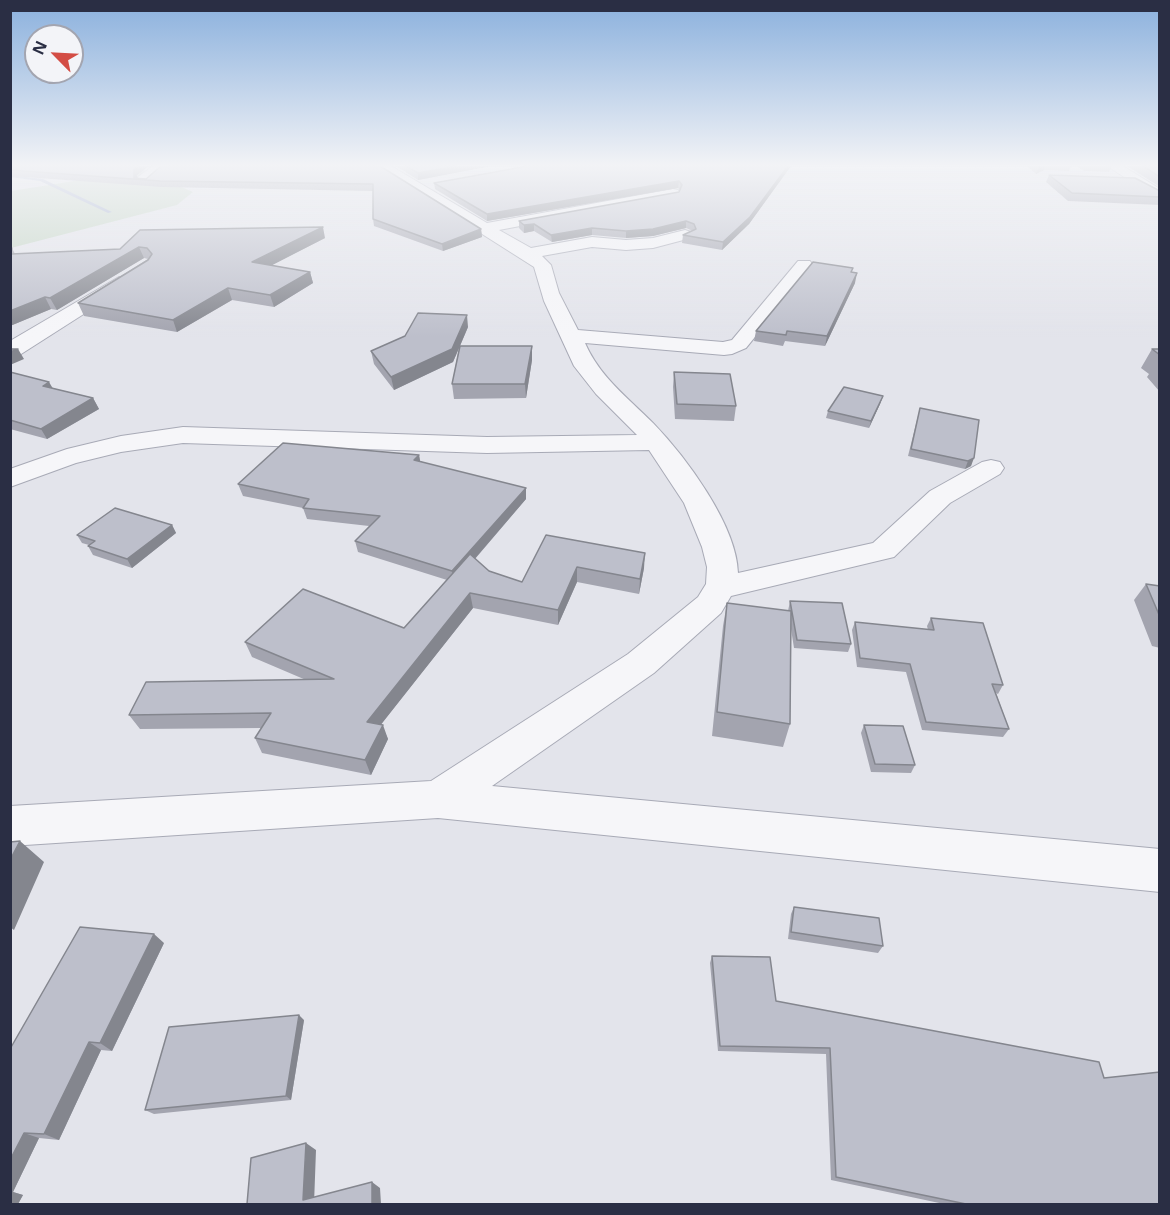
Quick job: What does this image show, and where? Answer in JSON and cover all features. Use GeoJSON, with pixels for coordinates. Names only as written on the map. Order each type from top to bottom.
{"type":"FeatureCollection","features":[{"type":"Feature","properties":{"kind":"street"},"geometry":{"type":"LineString","coordinates":[[438,799],[658,652],[700,615],[722,587],[724,566],[697,498],[657,442],[590,374],[580,360],[570,335],[556,312],[545,282],[542,265],[477,223]]}},
{"type":"Feature","properties":{"kind":"street"},"geometry":{"type":"LineString","coordinates":[[484,228],[512,223]]}},
{"type":"Feature","properties":{"kind":"street"},"geometry":{"type":"LineString","coordinates":[[528,254],[592,242],[626,245],[653,243],[685,235]]}},
{"type":"Feature","properties":{"kind":"street"},"geometry":{"type":"LineString","coordinates":[[570,335],[724,349],[740,344],[804,265]]}},
{"type":"Feature","properties":{"kind":"street"},"geometry":{"type":"LineString","coordinates":[[10,351],[136,272]]}},
{"type":"Feature","properties":{"kind":"street"},"geometry":{"type":"LineString","coordinates":[[10,479],[67,457],[121,444],[183,435],[487,445],[657,442]]}},
{"type":"Feature","properties":{"kind":"street"},"geometry":{"type":"LineString","coordinates":[[722,587],[786,575],[883,550],[940,497],[991,468]]}},
{"type":"Feature","properties":{"kind":"street"},"geometry":{"type":"LineString","coordinates":[[10,826],[438,799],[1160,871]]}},
{"type":"Feature","properties":{"kind":"green space"},"geometry":{"type":"Polygon","coordinates":[[[11,223],[109,223],[11,248],[11,223]]]}},
{"type":"Feature","properties":{"kind":"building"},"geometry":{"type":"Polygon","coordinates":[[[383,223],[471,223],[481,229],[442,244],[383,223]]]}},
{"type":"Feature","properties":{"kind":"building"},"geometry":{"type":"Polygon","coordinates":[[[521,223],[679,223],[653,229],[626,231],[592,228],[551,235],[534,224],[524,225],[521,223]]]}},
{"type":"Feature","properties":{"kind":"building"},"geometry":{"type":"Polygon","coordinates":[[[691,223],[744,223],[723,242],[683,235],[696,229],[691,223]]]}},
{"type":"Feature","properties":{"kind":"building"},"geometry":{"type":"Polygon","coordinates":[[[323,227],[252,262],[310,272],[270,295],[228,288],[173,320],[78,303],[148,260],[152,254],[147,248],[139,247],[50,298],[45,297],[10,311],[10,248],[12,248],[11,254],[120,249],[140,230],[323,227]]]}},
{"type":"Feature","properties":{"kind":"building"},"geometry":{"type":"Polygon","coordinates":[[[813,262],[853,268],[851,272],[857,273],[827,336],[787,331],[786,335],[756,331],[813,262]]]}},
{"type":"Feature","properties":{"kind":"building"},"geometry":{"type":"Polygon","coordinates":[[[418,313],[467,315],[452,349],[391,377],[371,351],[405,336],[418,313]]]}},
{"type":"Feature","properties":{"kind":"building"},"geometry":{"type":"Polygon","coordinates":[[[460,346],[532,346],[525,384],[452,384],[460,346]]]}},
{"type":"Feature","properties":{"kind":"building"},"geometry":{"type":"Polygon","coordinates":[[[1152,349],[1160,349],[1160,355],[1152,349]]]}},
{"type":"Feature","properties":{"kind":"building"},"geometry":{"type":"Polygon","coordinates":[[[10,372],[49,382],[43,386],[93,398],[41,429],[10,420],[10,372]]]}},
{"type":"Feature","properties":{"kind":"building"},"geometry":{"type":"Polygon","coordinates":[[[674,372],[730,374],[736,406],[677,404],[674,372]]]}},
{"type":"Feature","properties":{"kind":"building"},"geometry":{"type":"Polygon","coordinates":[[[844,387],[883,396],[871,421],[828,411],[844,387]]]}},
{"type":"Feature","properties":{"kind":"building"},"geometry":{"type":"Polygon","coordinates":[[[920,408],[979,420],[974,458],[968,461],[911,449],[920,408]]]}},
{"type":"Feature","properties":{"kind":"building"},"geometry":{"type":"Polygon","coordinates":[[[283,443],[419,455],[414,460],[526,488],[452,571],[355,541],[380,516],[303,508],[309,499],[238,484],[283,443]]]}},
{"type":"Feature","properties":{"kind":"building"},"geometry":{"type":"Polygon","coordinates":[[[115,508],[172,525],[127,559],[88,546],[95,541],[77,535],[115,508]]]}},
{"type":"Feature","properties":{"kind":"building"},"geometry":{"type":"Polygon","coordinates":[[[546,535],[645,553],[640,579],[577,567],[558,610],[470,593],[367,722],[383,725],[365,760],[255,738],[271,713],[129,715],[146,682],[334,679],[245,642],[303,589],[404,628],[470,554],[489,571],[522,582],[546,535]]]}},
{"type":"Feature","properties":{"kind":"building"},"geometry":{"type":"Polygon","coordinates":[[[1146,584],[1160,586],[1160,617],[1146,584]]]}},
{"type":"Feature","properties":{"kind":"building"},"geometry":{"type":"Polygon","coordinates":[[[790,601],[842,603],[851,644],[797,640],[790,601]]]}},
{"type":"Feature","properties":{"kind":"building"},"geometry":{"type":"Polygon","coordinates":[[[727,603],[791,611],[790,724],[717,712],[727,603]]]}},
{"type":"Feature","properties":{"kind":"building"},"geometry":{"type":"Polygon","coordinates":[[[931,618],[983,623],[1003,685],[992,684],[1009,729],[926,722],[910,664],[860,658],[855,622],[934,630],[931,618]]]}},
{"type":"Feature","properties":{"kind":"building"},"geometry":{"type":"Polygon","coordinates":[[[864,725],[903,726],[915,765],[875,764],[864,725]]]}},
{"type":"Feature","properties":{"kind":"building"},"geometry":{"type":"Polygon","coordinates":[[[20,841],[10,860],[10,842],[20,841]]]}},
{"type":"Feature","properties":{"kind":"building"},"geometry":{"type":"Polygon","coordinates":[[[794,907],[879,918],[883,946],[791,932],[794,907]]]}},
{"type":"Feature","properties":{"kind":"building"},"geometry":{"type":"Polygon","coordinates":[[[80,927],[154,934],[100,1043],[89,1042],[44,1134],[24,1133],[10,1160],[10,1049],[80,927]]]}},
{"type":"Feature","properties":{"kind":"building"},"geometry":{"type":"Polygon","coordinates":[[[712,956],[770,957],[776,1001],[1099,1062],[1104,1078],[1160,1072],[1160,1204],[966,1204],[836,1177],[830,1048],[720,1046],[712,956]]]}},
{"type":"Feature","properties":{"kind":"building"},"geometry":{"type":"Polygon","coordinates":[[[299,1015],[286,1096],[145,1110],[169,1027],[299,1015]]]}},
{"type":"Feature","properties":{"kind":"building"},"geometry":{"type":"Polygon","coordinates":[[[306,1143],[303,1200],[372,1182],[372,1204],[247,1204],[251,1158],[306,1143]]]}}]}
